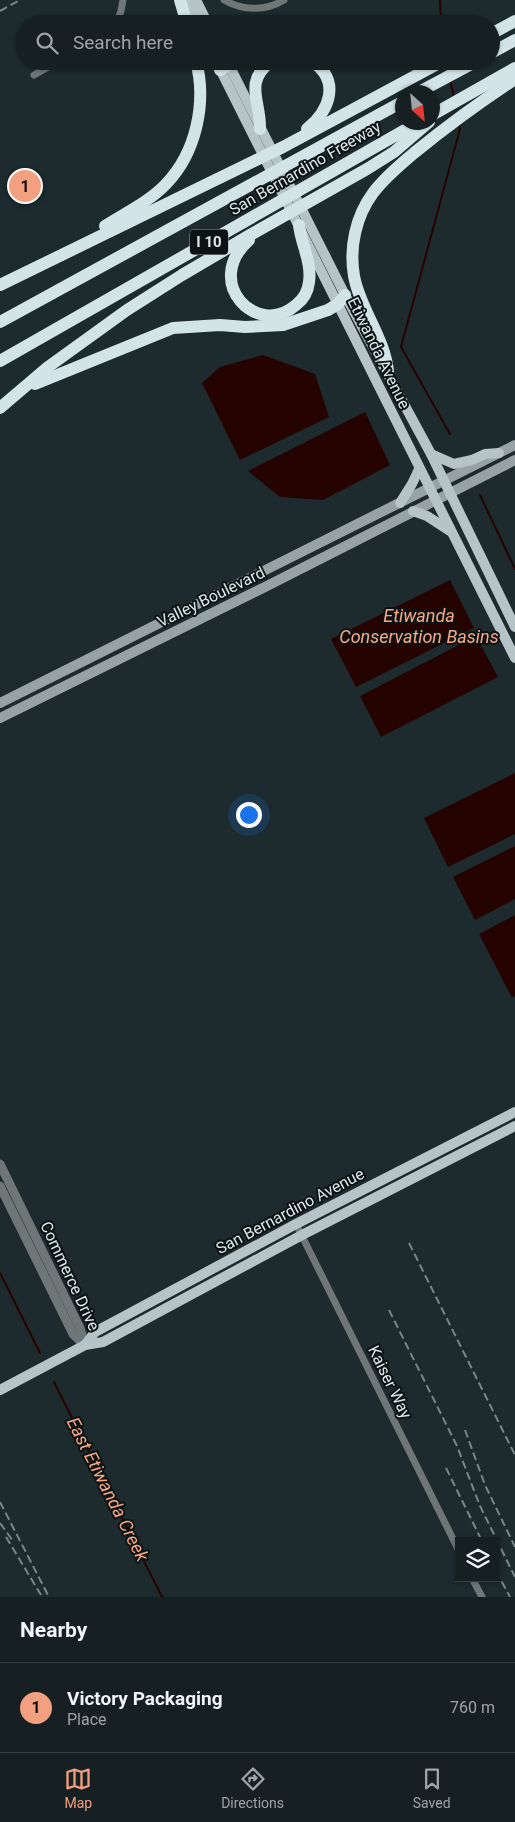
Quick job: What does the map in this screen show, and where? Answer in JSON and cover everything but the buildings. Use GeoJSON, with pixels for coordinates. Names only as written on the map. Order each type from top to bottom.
{"type":"FeatureCollection","features":[{"type":"Feature","properties":{"kind":"highway"},"geometry":{"type":"LineString","coordinates":[[180,0],[184,15]]}},
{"type":"Feature","properties":{"kind":"highway"},"geometry":{"type":"LineString","coordinates":[[500,21],[515,14]]}},
{"type":"Feature","properties":{"kind":"highway"},"geometry":{"type":"LineString","coordinates":[[500,29],[515,21]]}},
{"type":"Feature","properties":{"kind":"highway"},"geometry":{"type":"LineString","coordinates":[[500,48],[515,40]]}},
{"type":"Feature","properties":{"kind":"highway"},"geometry":{"type":"LineString","coordinates":[[440,110],[515,68]]}},
{"type":"Feature","properties":{"kind":"highway"},"geometry":{"type":"LineString","coordinates":[[66,252],[77,242],[146,201],[173,176],[186,153],[197,124],[201,96],[197,70]]}},
{"type":"Feature","properties":{"kind":"highway"},"geometry":{"type":"LineString","coordinates":[[256,131],[260,119],[254,87],[258,75],[263,70]]}},
{"type":"Feature","properties":{"kind":"highway"},"geometry":{"type":"LineString","coordinates":[[274,151],[316,122],[326,108],[329,91],[322,70]]}},
{"type":"Feature","properties":{"kind":"highway"},"geometry":{"type":"LineString","coordinates":[[0,285],[274,151],[427,70]]}},
{"type":"Feature","properties":{"kind":"highway"},"geometry":{"type":"LineString","coordinates":[[433,85],[461,70]]}},
{"type":"Feature","properties":{"kind":"highway"},"geometry":{"type":"LineString","coordinates":[[388,372],[386,358],[362,305],[352,261],[356,228],[365,206],[384,180],[423,146],[515,79]]}},
{"type":"Feature","properties":{"kind":"highway"},"geometry":{"type":"LineString","coordinates":[[440,114],[455,102]]}},
{"type":"Feature","properties":{"kind":"highway","name":"San Bernardino Freeway"},"geometry":{"type":"LineString","coordinates":[[0,322],[395,106]]}},
{"type":"Feature","properties":{"kind":"highway","name":"San Bernardino Freeway"},"geometry":{"type":"LineString","coordinates":[[0,362],[405,130]]}},
{"type":"Feature","properties":{"kind":"highway"},"geometry":{"type":"LineString","coordinates":[[0,408],[48,367],[154,292],[374,165],[394,152],[420,130]]}},
{"type":"Feature","properties":{"kind":"highway"},"geometry":{"type":"LineString","coordinates":[[273,223],[242,246],[236,255],[230,274],[232,287],[238,299],[249,309],[264,314],[278,314],[290,310],[302,300],[308,290],[309,266],[300,238],[303,223]]}},
{"type":"Feature","properties":{"kind":"highway"},"geometry":{"type":"LineString","coordinates":[[0,397],[173,328],[220,325],[245,327],[283,325],[323,312],[342,300]]}},
{"type":"Feature","properties":{"kind":"main road"},"geometry":{"type":"LineString","coordinates":[[186,0],[193,15]]}},
{"type":"Feature","properties":{"kind":"main road"},"geometry":{"type":"LineString","coordinates":[[196,0],[204,15]]}},
{"type":"Feature","properties":{"kind":"main road","name":"Etiwanda Avenue"},"geometry":{"type":"LineString","coordinates":[[228,70],[256,131],[342,300],[419,469],[515,658]]}},
{"type":"Feature","properties":{"kind":"main road","name":"Etiwanda Avenue"},"geometry":{"type":"LineString","coordinates":[[342,300],[388,372],[432,454],[449,493],[515,627]]}},
{"type":"Feature","properties":{"kind":"main road","name":"Valley Boulevard"},"geometry":{"type":"LineString","coordinates":[[0,703],[515,445]]}},
{"type":"Feature","properties":{"kind":"main road"},"geometry":{"type":"LineString","coordinates":[[432,454],[454,464],[472,460],[485,454],[499,453]]}},
{"type":"Feature","properties":{"kind":"main road","name":"Valley Boulevard"},"geometry":{"type":"LineString","coordinates":[[0,718],[274,583],[515,460]]}},
{"type":"Feature","properties":{"kind":"main road"},"geometry":{"type":"LineString","coordinates":[[400,503],[419,469]]}},
{"type":"Feature","properties":{"kind":"main road"},"geometry":{"type":"LineString","coordinates":[[413,512],[427,516],[451,531]]}},
{"type":"Feature","properties":{"kind":"main road","name":"San Bernardino Avenue"},"geometry":{"type":"LineString","coordinates":[[0,1390],[84,1345],[96,1331],[296,1224],[515,1112]]}},
{"type":"Feature","properties":{"kind":"main road","name":"San Bernardino Avenue"},"geometry":{"type":"LineString","coordinates":[[84,1345],[103,1342],[302,1235],[515,1126]]}},
{"type":"Feature","properties":{"kind":"street"},"geometry":{"type":"LineString","coordinates":[[119,15],[123,0]]}},
{"type":"Feature","properties":{"kind":"street"},"geometry":{"type":"LineString","coordinates":[[224,0],[237,6],[257,9],[273,6],[284,0]]}},
{"type":"Feature","properties":{"kind":"street"},"geometry":{"type":"LineString","coordinates":[[34,75],[43,70]]}},
{"type":"Feature","properties":{"kind":"street","name":"Commerce Drive"},"geometry":{"type":"LineString","coordinates":[[0,1164],[80,1328],[84,1345]]}},
{"type":"Feature","properties":{"kind":"street","name":"Commerce Drive"},"geometry":{"type":"LineString","coordinates":[[0,1186],[73,1334],[84,1345]]}},
{"type":"Feature","properties":{"kind":"street","name":"Kaiser Way"},"geometry":{"type":"LineString","coordinates":[[296,1224],[455,1543]]}},
{"type":"Feature","properties":{"kind":"street"},"geometry":{"type":"LineString","coordinates":[[474,1582],[482,1597]]}},
{"type":"Feature","properties":{"kind":"water"},"geometry":{"type":"Polygon","coordinates":[[[263,355],[315,374],[329,417],[240,460],[202,383],[220,367],[263,355]]]}},
{"type":"Feature","properties":{"kind":"water"},"geometry":{"type":"Polygon","coordinates":[[[365,412],[390,465],[323,500],[280,497],[248,471],[365,412]]]}},
{"type":"Feature","properties":{"kind":"water","name":"Etiwanda Conservation Basins"},"geometry":{"type":"Polygon","coordinates":[[[450,580],[474,628],[356,687],[331,639],[450,580]]]}},
{"type":"Feature","properties":{"kind":"water","name":"Etiwanda Conservation Basins"},"geometry":{"type":"Polygon","coordinates":[[[476,636],[498,677],[381,737],[360,696],[476,636]]]}},
{"type":"Feature","properties":{"kind":"water"},"geometry":{"type":"Polygon","coordinates":[[[515,773],[515,834],[448,867],[424,818],[515,773]]]}},
{"type":"Feature","properties":{"kind":"water"},"geometry":{"type":"Polygon","coordinates":[[[515,846],[515,899],[475,920],[453,877],[515,846]]]}},
{"type":"Feature","properties":{"kind":"water"},"geometry":{"type":"Polygon","coordinates":[[[515,915],[515,996],[512,998],[479,934],[515,915]]]}},
{"type":"Feature","properties":{"kind":"waterway"},"geometry":{"type":"LineString","coordinates":[[440,0],[441,15]]}},
{"type":"Feature","properties":{"kind":"waterway"},"geometry":{"type":"LineString","coordinates":[[450,80],[454,97]]}},
{"type":"Feature","properties":{"kind":"waterway"},"geometry":{"type":"LineString","coordinates":[[450,434],[401,347],[460,129],[459,124]]}},
{"type":"Feature","properties":{"kind":"waterway"},"geometry":{"type":"LineString","coordinates":[[480,495],[515,569]]}},
{"type":"Feature","properties":{"kind":"waterway","name":"East Etiwanda Creek"},"geometry":{"type":"LineString","coordinates":[[0,1273],[40,1353]]}},
{"type":"Feature","properties":{"kind":"waterway","name":"East Etiwanda Creek"},"geometry":{"type":"LineString","coordinates":[[54,1382],[162,1597]]}},
{"type":"Feature","properties":{"kind":"railway"},"geometry":{"type":"LineString","coordinates":[[0,11],[20,0]]}},
{"type":"Feature","properties":{"kind":"railway"},"geometry":{"type":"LineString","coordinates":[[409,1243],[515,1455]]}},
{"type":"Feature","properties":{"kind":"railway"},"geometry":{"type":"LineString","coordinates":[[389,1310],[457,1446],[480,1506],[515,1577]]}},
{"type":"Feature","properties":{"kind":"railway"},"geometry":{"type":"LineString","coordinates":[[465,1430],[485,1485],[515,1547]]}},
{"type":"Feature","properties":{"kind":"railway"},"geometry":{"type":"LineString","coordinates":[[446,1468],[480,1537]]}},
{"type":"Feature","properties":{"kind":"railway"},"geometry":{"type":"LineString","coordinates":[[0,1502],[49,1597]]}},
{"type":"Feature","properties":{"kind":"railway"},"geometry":{"type":"LineString","coordinates":[[0,1523],[13,1541]]}},
{"type":"Feature","properties":{"kind":"railway"},"geometry":{"type":"LineString","coordinates":[[6,1537],[41,1595]]}},
{"type":"Feature","properties":{"kind":"railway"},"geometry":{"type":"LineString","coordinates":[[500,1578],[510,1597]]}},
{"type":"Feature","properties":{"kind":"place","name":"Victory Packaging"},"geometry":{"type":"Point","coordinates":[25,186]}}]}
